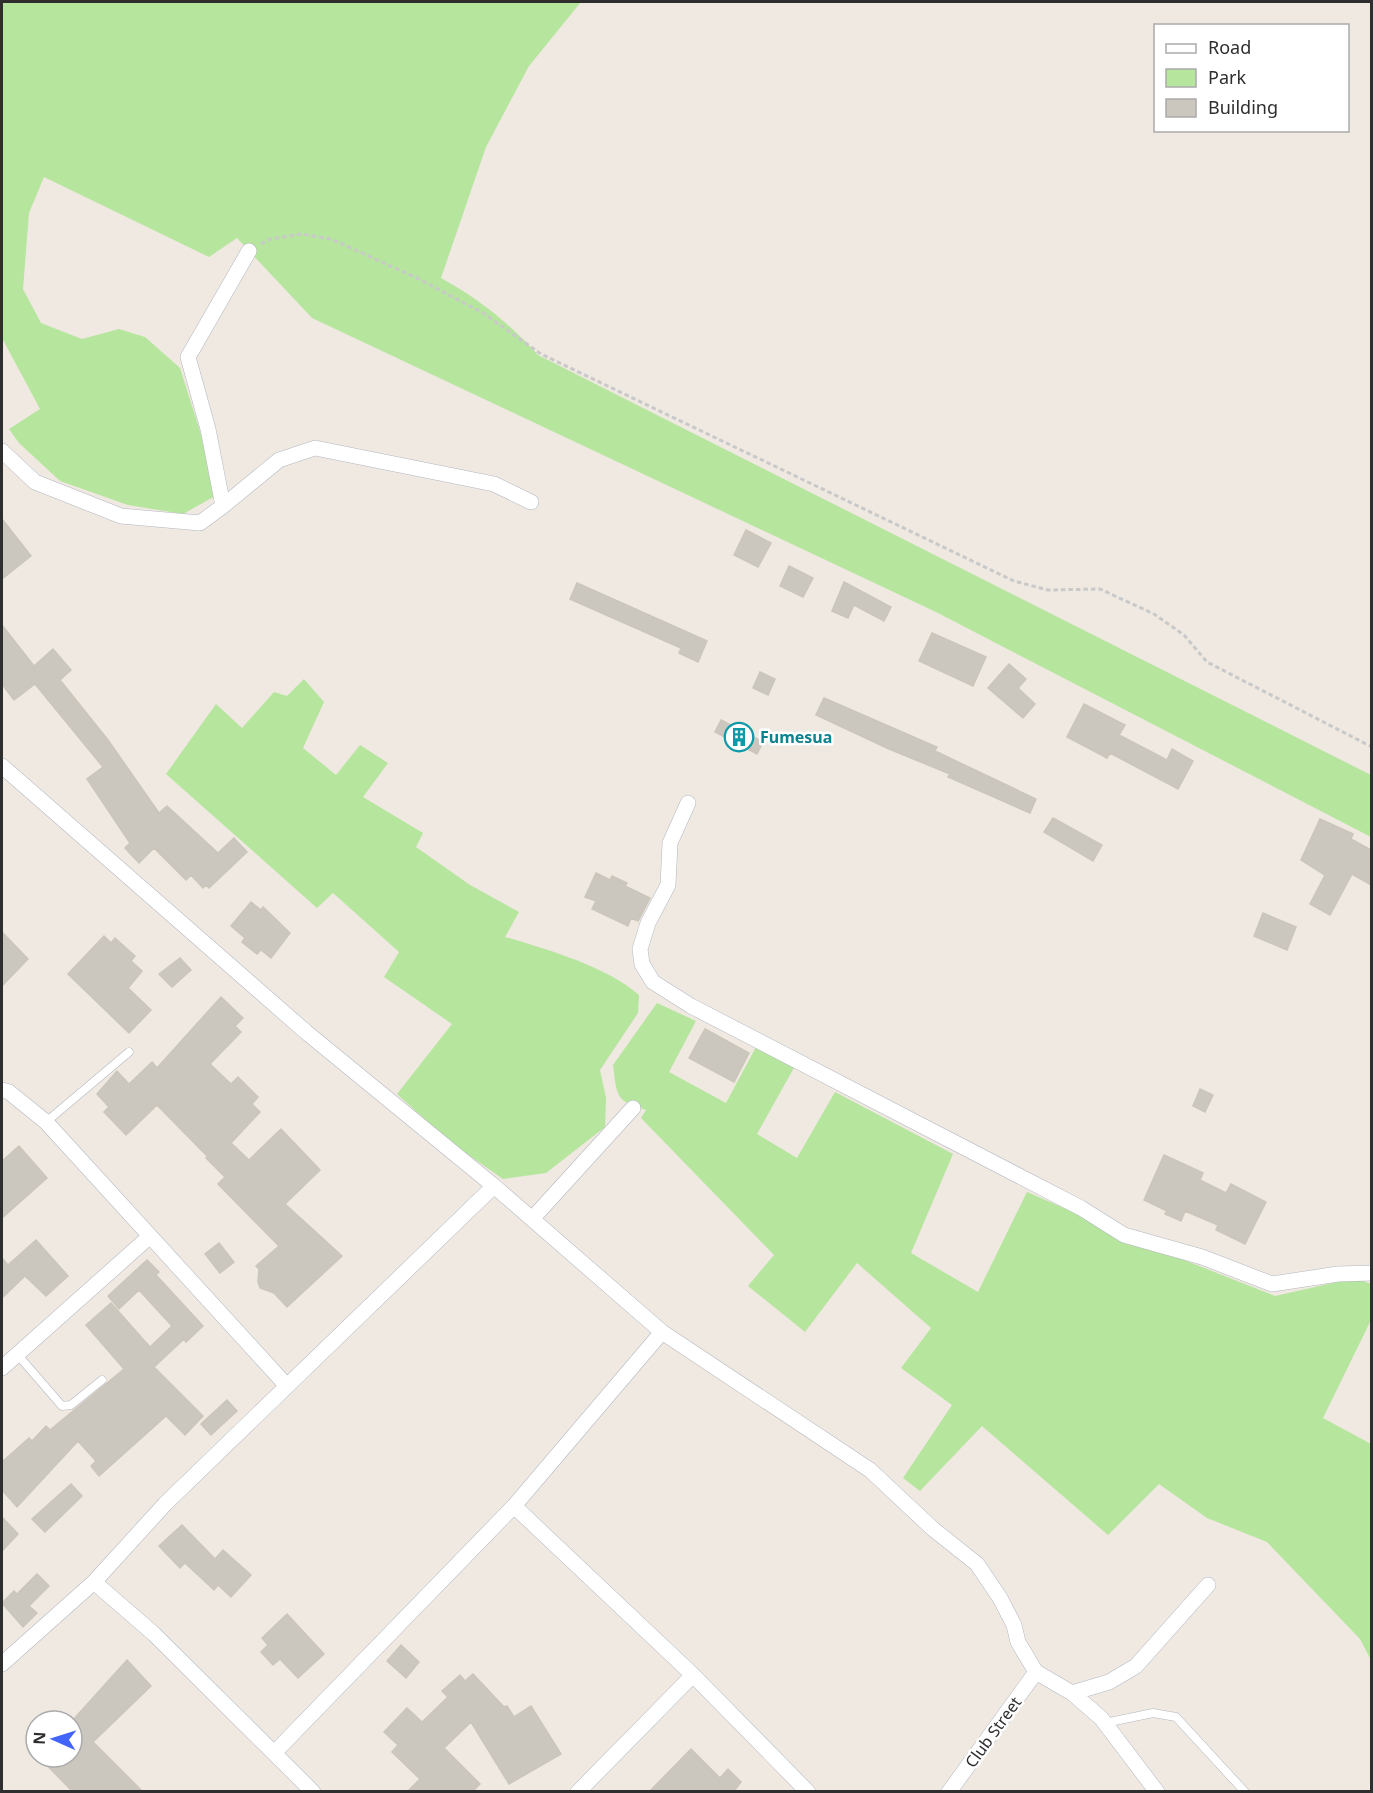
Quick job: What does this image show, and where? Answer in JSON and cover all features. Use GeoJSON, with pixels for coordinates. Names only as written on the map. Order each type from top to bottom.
{"type":"FeatureCollection","features":[{"type":"Feature","properties":{"kind":"street"},"geometry":{"type":"LineString","coordinates":[[223,506],[208,429],[188,357],[249,251]]}},
{"type":"Feature","properties":{"kind":"street"},"geometry":{"type":"LineString","coordinates":[[2,451],[35,482],[122,516],[200,523],[279,460],[315,448],[494,484],[531,502]]}},
{"type":"Feature","properties":{"kind":"street"},"geometry":{"type":"LineString","coordinates":[[2,766],[306,1032],[494,1186],[662,1332],[870,1470],[933,1529],[977,1564],[1000,1598],[1014,1625],[1018,1642],[1036,1672],[1072,1693],[1105,1723],[1157,1791]]}},
{"type":"Feature","properties":{"kind":"street"},"geometry":{"type":"LineString","coordinates":[[688,803],[670,843],[668,885],[648,923],[640,949],[642,964],[653,982],[691,1006],[1081,1208],[1124,1234],[1202,1257],[1272,1284],[1338,1274],[1371,1273]]}},
{"type":"Feature","properties":{"kind":"street"},"geometry":{"type":"LineString","coordinates":[[2,1090],[9,1092],[46,1122],[286,1385]]}},
{"type":"Feature","properties":{"kind":"street"},"geometry":{"type":"LineString","coordinates":[[532,1219],[633,1108]]}},
{"type":"Feature","properties":{"kind":"street"},"geometry":{"type":"LineString","coordinates":[[2,1664],[94,1582],[165,1504],[494,1186]]}},
{"type":"Feature","properties":{"kind":"street"},"geometry":{"type":"LineString","coordinates":[[2,1368],[149,1237]]}},
{"type":"Feature","properties":{"kind":"street"},"geometry":{"type":"LineString","coordinates":[[275,1752],[514,1506],[662,1332]]}},
{"type":"Feature","properties":{"kind":"street"},"geometry":{"type":"LineString","coordinates":[[514,1506],[693,1675],[808,1791]]}},
{"type":"Feature","properties":{"kind":"street"},"geometry":{"type":"LineString","coordinates":[[94,1582],[154,1634],[313,1791]]}},
{"type":"Feature","properties":{"kind":"street"},"geometry":{"type":"LineString","coordinates":[[1072,1693],[1109,1682],[1136,1666],[1208,1585]]}},
{"type":"Feature","properties":{"kind":"street","name":"Club Street"},"geometry":{"type":"LineString","coordinates":[[949,1791],[1036,1672]]}},
{"type":"Feature","properties":{"kind":"street"},"geometry":{"type":"LineString","coordinates":[[579,1791],[693,1675]]}},
{"type":"Feature","properties":{"kind":"lane"},"geometry":{"type":"LineString","coordinates":[[46,1122],[129,1052]]}},
{"type":"Feature","properties":{"kind":"lane"},"geometry":{"type":"LineString","coordinates":[[17,1354],[62,1406],[71,1405],[102,1380]]}},
{"type":"Feature","properties":{"kind":"lane"},"geometry":{"type":"LineString","coordinates":[[1105,1723],[1153,1713],[1176,1717],[1245,1791]]}},
{"type":"Feature","properties":{"kind":"path"},"geometry":{"type":"LineString","coordinates":[[249,251],[270,239],[302,234],[332,239],[419,279],[483,313],[541,354],[1014,581],[1048,590],[1100,589],[1154,614],[1184,635],[1208,662],[1371,747]]}},
{"type":"Feature","properties":{"kind":"green space"},"geometry":{"type":"Polygon","coordinates":[[[2,2],[581,2],[529,66],[486,147],[441,278],[493,312],[538,355],[1371,775],[1371,837],[936,612],[312,318],[237,238],[209,257],[44,177],[29,213],[23,289],[41,323],[82,339],[119,329],[145,337],[180,368],[217,495],[183,514],[128,505],[60,481],[19,443],[9,429],[40,409],[2,338],[2,2]]]}},
{"type":"Feature","properties":{"kind":"green space"},"geometry":{"type":"Polygon","coordinates":[[[304,679],[324,702],[303,748],[336,775],[360,745],[388,763],[363,797],[423,833],[416,847],[470,885],[519,912],[505,937],[557,953],[594,968],[626,985],[639,995],[638,1013],[600,1070],[606,1098],[605,1127],[546,1173],[503,1179],[450,1142],[397,1094],[452,1024],[384,977],[399,952],[333,893],[317,908],[166,774],[216,704],[242,728],[274,692],[287,696],[304,679]]]}},
{"type":"Feature","properties":{"kind":"green space"},"geometry":{"type":"Polygon","coordinates":[[[657,1003],[696,1021],[669,1072],[726,1103],[756,1047],[795,1066],[757,1134],[797,1158],[835,1092],[953,1154],[911,1253],[978,1292],[1027,1192],[1174,1256],[1275,1296],[1355,1278],[1371,1284],[1371,1320],[1323,1418],[1371,1444],[1371,1660],[1360,1639],[1267,1542],[1207,1518],[1159,1484],[1108,1535],[982,1426],[920,1491],[903,1478],[952,1405],[901,1368],[931,1328],[857,1263],[805,1332],[748,1286],[774,1255],[641,1118],[646,1110],[628,1104],[619,1096],[615,1084],[613,1065],[657,1003]]]}},
{"type":"Feature","properties":{"kind":"building"},"geometry":{"type":"Polygon","coordinates":[[[2,519],[31,556],[2,579],[2,519]]]}},
{"type":"Feature","properties":{"kind":"building"},"geometry":{"type":"Polygon","coordinates":[[[746,530],[771,543],[758,567],[734,555],[746,530]]]}},
{"type":"Feature","properties":{"kind":"building"},"geometry":{"type":"Polygon","coordinates":[[[789,566],[813,578],[803,597],[780,586],[789,566]]]}},
{"type":"Feature","properties":{"kind":"building"},"geometry":{"type":"Polygon","coordinates":[[[844,582],[891,607],[884,621],[854,605],[848,618],[832,611],[844,582]]]}},
{"type":"Feature","properties":{"kind":"building"},"geometry":{"type":"Polygon","coordinates":[[[577,583],[707,641],[698,662],[679,653],[681,648],[570,599],[577,583]]]}},
{"type":"Feature","properties":{"kind":"building"},"geometry":{"type":"Polygon","coordinates":[[[2,625],[34,666],[53,649],[71,670],[60,680],[108,740],[159,813],[167,806],[218,853],[234,838],[247,852],[209,888],[206,885],[203,888],[191,875],[186,880],[154,848],[139,863],[125,848],[130,843],[87,779],[103,767],[35,684],[14,700],[2,684],[2,625]]]}},
{"type":"Feature","properties":{"kind":"building"},"geometry":{"type":"Polygon","coordinates":[[[932,633],[986,657],[973,686],[919,661],[932,633]]]}},
{"type":"Feature","properties":{"kind":"building"},"geometry":{"type":"Polygon","coordinates":[[[1009,664],[1026,679],[1018,688],[1035,704],[1023,718],[988,688],[1009,664]]]}},
{"type":"Feature","properties":{"kind":"building"},"geometry":{"type":"Polygon","coordinates":[[[760,672],[775,679],[768,695],[753,688],[760,672]]]}},
{"type":"Feature","properties":{"kind":"building"},"geometry":{"type":"Polygon","coordinates":[[[824,698],[937,747],[935,751],[1036,799],[1030,813],[948,777],[950,774],[816,715],[824,698]]]}},
{"type":"Feature","properties":{"kind":"building"},"geometry":{"type":"Polygon","coordinates":[[[1084,704],[1125,725],[1119,735],[1167,760],[1172,749],[1193,761],[1178,789],[1110,753],[1107,758],[1067,737],[1084,704]]]}},
{"type":"Feature","properties":{"kind":"building","name":"Fumesua"},"geometry":{"type":"Polygon","coordinates":[[[721,720],[763,742],[757,754],[715,732],[721,720]]]}},
{"type":"Feature","properties":{"kind":"building"},"geometry":{"type":"Polygon","coordinates":[[[1053,818],[1102,845],[1093,861],[1044,832],[1053,818]]]}},
{"type":"Feature","properties":{"kind":"building"},"geometry":{"type":"Polygon","coordinates":[[[1320,819],[1353,834],[1351,839],[1371,850],[1371,885],[1352,874],[1330,915],[1310,904],[1325,875],[1301,860],[1320,819]]]}},
{"type":"Feature","properties":{"kind":"building"},"geometry":{"type":"Polygon","coordinates":[[[596,873],[610,880],[612,876],[627,883],[625,886],[650,898],[638,921],[631,918],[628,926],[592,909],[596,901],[585,897],[596,873]]]}},
{"type":"Feature","properties":{"kind":"building"},"geometry":{"type":"Polygon","coordinates":[[[251,902],[261,910],[263,907],[290,933],[271,958],[261,950],[257,954],[242,942],[245,938],[231,926],[251,902]]]}},
{"type":"Feature","properties":{"kind":"building"},"geometry":{"type":"Polygon","coordinates":[[[1263,913],[1296,927],[1287,950],[1254,936],[1263,913]]]}},
{"type":"Feature","properties":{"kind":"building"},"geometry":{"type":"Polygon","coordinates":[[[2,932],[28,959],[2,986],[2,932]]]}},
{"type":"Feature","properties":{"kind":"building"},"geometry":{"type":"Polygon","coordinates":[[[104,936],[111,943],[115,938],[135,956],[131,961],[142,971],[128,988],[151,1010],[129,1033],[68,974],[104,936]]]}},
{"type":"Feature","properties":{"kind":"building"},"geometry":{"type":"Polygon","coordinates":[[[180,958],[191,970],[172,987],[159,974],[180,958]]]}},
{"type":"Feature","properties":{"kind":"building"},"geometry":{"type":"Polygon","coordinates":[[[221,997],[243,1018],[235,1026],[241,1032],[210,1064],[231,1084],[238,1077],[258,1097],[252,1104],[260,1112],[231,1143],[249,1160],[281,1129],[320,1170],[285,1204],[342,1256],[287,1307],[274,1293],[260,1288],[258,1282],[259,1269],[256,1266],[279,1246],[218,1184],[225,1177],[206,1158],[208,1157],[157,1105],[126,1135],[104,1112],[109,1107],[97,1094],[117,1071],[129,1084],[152,1062],[157,1068],[221,997]]]}},
{"type":"Feature","properties":{"kind":"building"},"geometry":{"type":"Polygon","coordinates":[[[705,1029],[749,1053],[734,1082],[689,1058],[705,1029]]]}},
{"type":"Feature","properties":{"kind":"building"},"geometry":{"type":"Polygon","coordinates":[[[1200,1089],[1213,1095],[1205,1112],[1193,1106],[1200,1089]]]}},
{"type":"Feature","properties":{"kind":"building"},"geometry":{"type":"Polygon","coordinates":[[[19,1146],[47,1178],[2,1218],[2,1161],[19,1146]]]}},
{"type":"Feature","properties":{"kind":"building"},"geometry":{"type":"Polygon","coordinates":[[[1164,1155],[1203,1173],[1200,1180],[1226,1193],[1231,1184],[1266,1202],[1245,1244],[1216,1230],[1218,1225],[1185,1211],[1181,1221],[1165,1214],[1167,1211],[1144,1200],[1164,1155]]]}},
{"type":"Feature","properties":{"kind":"building"},"geometry":{"type":"Polygon","coordinates":[[[36,1240],[68,1276],[46,1296],[25,1276],[2,1298],[2,1258],[8,1265],[36,1240]]]}},
{"type":"Feature","properties":{"kind":"building"},"geometry":{"type":"Polygon","coordinates":[[[219,1243],[234,1262],[220,1273],[205,1254],[219,1243]]]}},
{"type":"Feature","properties":{"kind":"building"},"geometry":{"type":"Polygon","coordinates":[[[147,1260],[159,1272],[156,1275],[203,1326],[186,1342],[184,1339],[154,1367],[203,1416],[185,1435],[166,1416],[99,1476],[91,1466],[96,1461],[78,1441],[17,1507],[2,1490],[2,1462],[29,1438],[32,1441],[46,1426],[50,1430],[124,1369],[86,1325],[111,1303],[150,1347],[172,1326],[139,1290],[119,1309],[108,1296],[147,1260]]]}},
{"type":"Feature","properties":{"kind":"building"},"geometry":{"type":"Polygon","coordinates":[[[227,1400],[237,1411],[211,1435],[201,1424],[227,1400]]]}},
{"type":"Feature","properties":{"kind":"building"},"geometry":{"type":"Polygon","coordinates":[[[71,1484],[82,1496],[45,1532],[32,1519],[71,1484]]]}},
{"type":"Feature","properties":{"kind":"building"},"geometry":{"type":"Polygon","coordinates":[[[2,1517],[18,1534],[2,1551],[2,1517]]]}},
{"type":"Feature","properties":{"kind":"building"},"geometry":{"type":"Polygon","coordinates":[[[182,1525],[215,1559],[223,1550],[251,1575],[231,1597],[218,1585],[214,1590],[185,1563],[180,1568],[159,1546],[182,1525]]]}},
{"type":"Feature","properties":{"kind":"building"},"geometry":{"type":"Polygon","coordinates":[[[37,1574],[49,1586],[29,1606],[37,1613],[23,1627],[2,1603],[14,1591],[17,1594],[37,1574]]]}},
{"type":"Feature","properties":{"kind":"building"},"geometry":{"type":"Polygon","coordinates":[[[287,1614],[324,1654],[298,1678],[280,1659],[273,1665],[261,1652],[268,1645],[262,1638],[287,1614]]]}},
{"type":"Feature","properties":{"kind":"building"},"geometry":{"type":"Polygon","coordinates":[[[401,1645],[419,1662],[406,1678],[387,1661],[401,1645]]]}},
{"type":"Feature","properties":{"kind":"building"},"geometry":{"type":"Polygon","coordinates":[[[127,1660],[151,1686],[93,1742],[142,1791],[72,1791],[51,1769],[84,1769],[83,1709],[127,1660]]]}},
{"type":"Feature","properties":{"kind":"building"},"geometry":{"type":"Polygon","coordinates":[[[473,1674],[504,1707],[507,1706],[514,1717],[531,1706],[561,1754],[509,1784],[471,1722],[444,1748],[480,1784],[473,1791],[408,1791],[420,1779],[392,1752],[398,1745],[384,1732],[407,1708],[422,1722],[448,1697],[442,1691],[460,1675],[465,1681],[473,1674]]]}},
{"type":"Feature","properties":{"kind":"building"},"geometry":{"type":"Polygon","coordinates":[[[691,1749],[720,1778],[728,1769],[741,1782],[734,1791],[650,1791],[691,1749]]]}},
{"type":"Feature","properties":{"kind":"place","name":"Fumesua"},"geometry":{"type":"Point","coordinates":[739,737]}}]}
